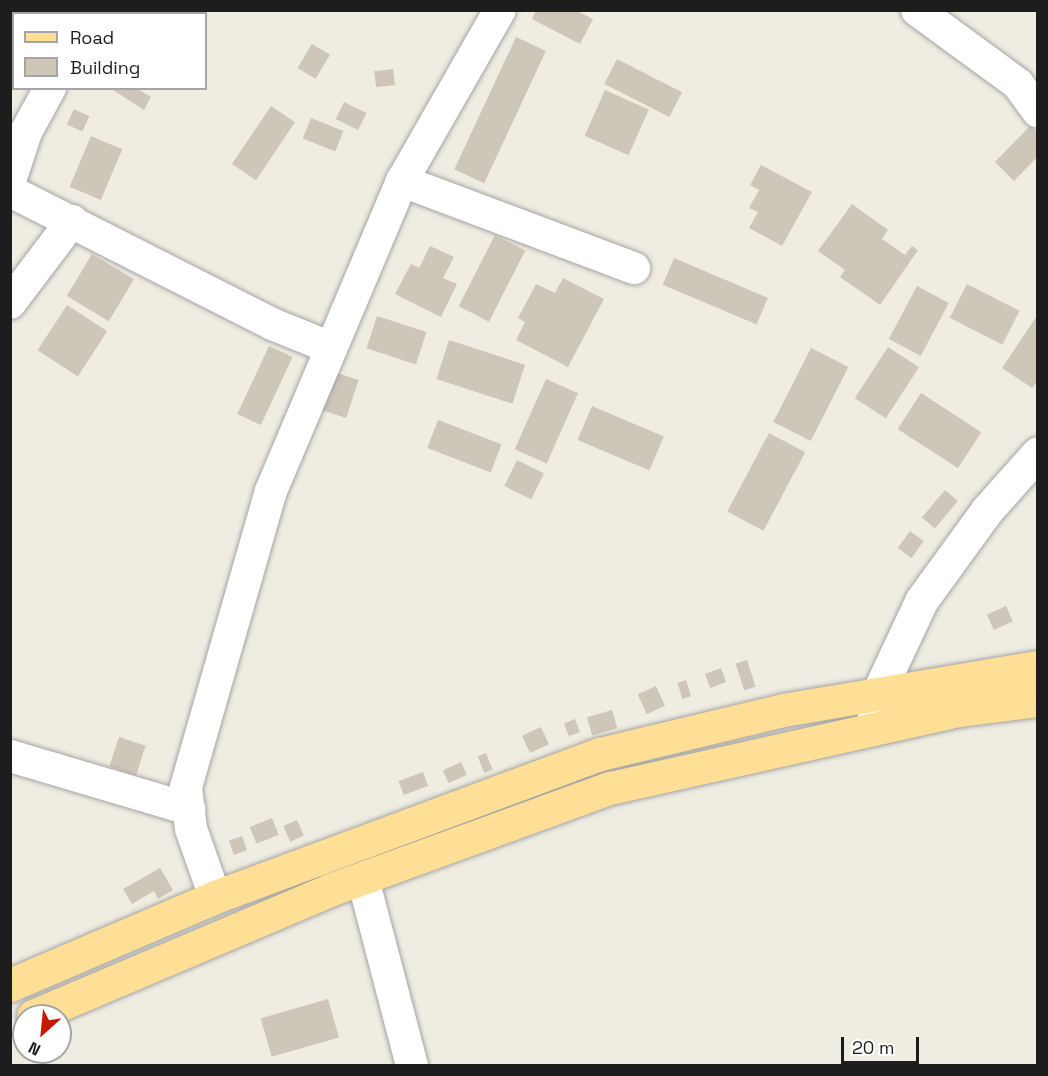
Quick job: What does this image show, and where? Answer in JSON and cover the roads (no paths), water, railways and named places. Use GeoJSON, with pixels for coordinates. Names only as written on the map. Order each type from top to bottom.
{"type":"FeatureCollection","features":[{"type":"Feature","properties":{"kind":"main road"},"geometry":{"type":"LineString","coordinates":[[10,985],[215,897],[600,754],[783,710],[1038,667]]}},
{"type":"Feature","properties":{"kind":"main road"},"geometry":{"type":"LineString","coordinates":[[62,1004],[363,879],[610,788],[872,729],[1038,700]]}},
{"type":"Feature","properties":{"kind":"street"},"geometry":{"type":"LineString","coordinates":[[215,897],[189,809],[186,787],[271,491],[329,347],[402,181],[500,10]]}},
{"type":"Feature","properties":{"kind":"street"},"geometry":{"type":"LineString","coordinates":[[937,16],[1018,84],[1038,112]]}},
{"type":"Feature","properties":{"kind":"street"},"geometry":{"type":"LineString","coordinates":[[10,181],[26,132],[49,90]]}},
{"type":"Feature","properties":{"kind":"street"},"geometry":{"type":"LineString","coordinates":[[402,181],[634,268]]}},
{"type":"Feature","properties":{"kind":"street"},"geometry":{"type":"LineString","coordinates":[[10,191],[272,324],[329,347]]}},
{"type":"Feature","properties":{"kind":"street"},"geometry":{"type":"LineString","coordinates":[[10,303],[72,221]]}},
{"type":"Feature","properties":{"kind":"street"},"geometry":{"type":"LineString","coordinates":[[872,729],[878,693],[921,601],[987,510],[1038,453]]}},
{"type":"Feature","properties":{"kind":"street"},"geometry":{"type":"LineString","coordinates":[[10,756],[189,809]]}},
{"type":"Feature","properties":{"kind":"street"},"geometry":{"type":"LineString","coordinates":[[363,879],[412,1065]]}}]}
